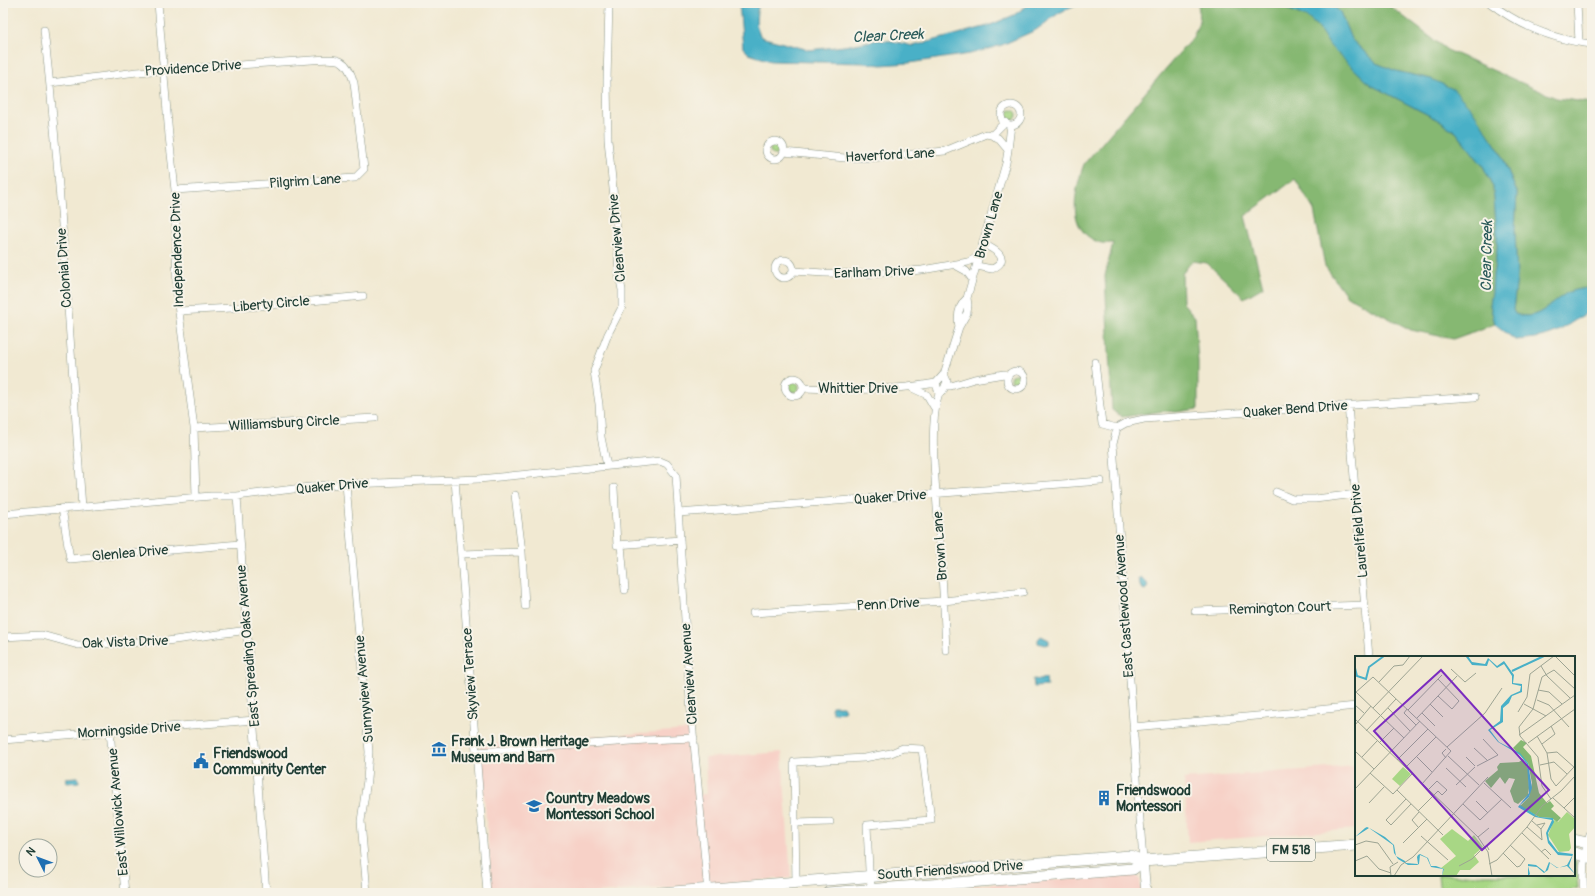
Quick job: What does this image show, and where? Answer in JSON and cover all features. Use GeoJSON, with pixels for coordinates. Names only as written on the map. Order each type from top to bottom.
{"type":"FeatureCollection","features":[{"type":"Feature","properties":{"kind":"main road"},"geometry":{"type":"LineString","coordinates":[[1575,840],[1590,840]]}},
{"type":"Feature","properties":{"kind":"main road","name":"South Friendswood Drive"},"geometry":{"type":"LineString","coordinates":[[660,893],[707,891],[796,882],[1130,856],[1143,861],[1355,845]]}},
{"type":"Feature","properties":{"kind":"main road","name":"South Friendswood Drive"},"geometry":{"type":"LineString","coordinates":[[828,893],[872,891],[1133,869],[1143,861]]}},
{"type":"Feature","properties":{"kind":"street","name":"Independence Drive"},"geometry":{"type":"LineString","coordinates":[[158,3],[174,190],[177,298],[194,428],[196,497]]}},
{"type":"Feature","properties":{"kind":"street","name":"Clearview Drive"},"geometry":{"type":"LineString","coordinates":[[607,466],[601,437],[599,404],[594,371],[608,334],[622,307],[616,218],[608,140],[607,81],[609,3]]}},
{"type":"Feature","properties":{"kind":"street"},"geometry":{"type":"LineString","coordinates":[[1490,3],[1523,24],[1550,34],[1592,44]]}},
{"type":"Feature","properties":{"kind":"street"},"geometry":{"type":"LineString","coordinates":[[1577,3],[1579,42]]}},
{"type":"Feature","properties":{"kind":"street","name":"Colonial Drive"},"geometry":{"type":"LineString","coordinates":[[44,30],[50,83],[82,507]]}},
{"type":"Feature","properties":{"kind":"street","name":"Providence Drive"},"geometry":{"type":"LineString","coordinates":[[50,83],[164,70],[338,59]]}},
{"type":"Feature","properties":{"kind":"street","name":"Pilgrim Lane"},"geometry":{"type":"LineString","coordinates":[[174,190],[355,178],[364,169],[354,83],[350,70],[338,59]]}},
{"type":"Feature","properties":{"kind":"street","name":"Brown Lane"},"geometry":{"type":"LineString","coordinates":[[938,394],[936,384],[944,374],[959,327],[967,313],[967,298],[1006,163],[1008,150],[1008,124],[992,135]]}},
{"type":"Feature","properties":{"kind":"street","name":"Haverford Lane"},"geometry":{"type":"LineString","coordinates":[[784,152],[845,158],[870,158],[945,151],[986,134],[992,135]]}},
{"type":"Feature","properties":{"kind":"street"},"geometry":{"type":"LineString","coordinates":[[992,135],[1001,141],[1008,150]]}},
{"type":"Feature","properties":{"kind":"street"},"geometry":{"type":"LineString","coordinates":[[977,266],[992,269],[1000,260],[1001,256],[999,252],[983,244]]}},
{"type":"Feature","properties":{"kind":"street","name":"Earlham Drive"},"geometry":{"type":"LineString","coordinates":[[793,271],[870,274],[922,270],[968,262],[980,256]]}},
{"type":"Feature","properties":{"kind":"street"},"geometry":{"type":"LineString","coordinates":[[955,265],[966,271],[972,279]]}},
{"type":"Feature","properties":{"kind":"street","name":"Liberty Circle"},"geometry":{"type":"LineString","coordinates":[[179,311],[249,307],[363,296]]}},
{"type":"Feature","properties":{"kind":"street"},"geometry":{"type":"LineString","coordinates":[[1095,362],[1102,424],[1117,428]]}},
{"type":"Feature","properties":{"kind":"street","name":"Brown Lane"},"geometry":{"type":"LineString","coordinates":[[944,374],[947,381],[946,386],[938,394],[934,407],[934,456],[946,650]]}},
{"type":"Feature","properties":{"kind":"street"},"geometry":{"type":"LineString","coordinates":[[946,386],[997,375],[1008,376]]}},
{"type":"Feature","properties":{"kind":"street","name":"Whittier Drive"},"geometry":{"type":"LineString","coordinates":[[803,388],[852,390],[912,388],[936,384]]}},
{"type":"Feature","properties":{"kind":"street","name":"Whittier Drive"},"geometry":{"type":"LineString","coordinates":[[912,388],[927,395],[934,407]]}},
{"type":"Feature","properties":{"kind":"street","name":"Quaker Bend Drive"},"geometry":{"type":"LineString","coordinates":[[1117,428],[1126,423],[1144,419],[1475,397]]}},
{"type":"Feature","properties":{"kind":"street","name":"Laurelfield Drive"},"geometry":{"type":"LineString","coordinates":[[1348,405],[1369,656]]}},
{"type":"Feature","properties":{"kind":"street","name":"Williamsburg Circle"},"geometry":{"type":"LineString","coordinates":[[194,428],[375,418]]}},
{"type":"Feature","properties":{"kind":"street","name":"East Castlewood Avenue"},"geometry":{"type":"LineString","coordinates":[[1117,428],[1113,444],[1143,861]]}},
{"type":"Feature","properties":{"kind":"street","name":"Quaker Drive"},"geometry":{"type":"LineString","coordinates":[[3,514],[196,497],[237,496],[346,484],[479,479],[661,461]]}},
{"type":"Feature","properties":{"kind":"street","name":"Clearview Avenue"},"geometry":{"type":"LineString","coordinates":[[661,461],[668,464],[676,475],[690,700],[707,891]]}},
{"type":"Feature","properties":{"kind":"street","name":"Skyview Terrace"},"geometry":{"type":"LineString","coordinates":[[455,480],[487,893]]}},
{"type":"Feature","properties":{"kind":"street","name":"Quaker Drive"},"geometry":{"type":"LineString","coordinates":[[678,514],[1101,481]]}},
{"type":"Feature","properties":{"kind":"street","name":"Sunnyview Avenue"},"geometry":{"type":"LineString","coordinates":[[346,484],[369,752],[367,780],[361,821],[367,893]]}},
{"type":"Feature","properties":{"kind":"street"},"geometry":{"type":"LineString","coordinates":[[614,488],[618,545],[621,545],[625,590]]}},
{"type":"Feature","properties":{"kind":"street"},"geometry":{"type":"LineString","coordinates":[[1276,492],[1292,498],[1300,499],[1315,499],[1356,494]]}},
{"type":"Feature","properties":{"kind":"street","name":"East Spreading Oaks Avenue"},"geometry":{"type":"LineString","coordinates":[[237,496],[248,630],[266,893]]}},
{"type":"Feature","properties":{"kind":"street"},"geometry":{"type":"LineString","coordinates":[[515,496],[522,552],[525,606]]}},
{"type":"Feature","properties":{"kind":"street","name":"Glenlea Drive"},"geometry":{"type":"LineString","coordinates":[[62,508],[70,559],[240,544]]}},
{"type":"Feature","properties":{"kind":"street"},"geometry":{"type":"LineString","coordinates":[[621,545],[680,540]]}},
{"type":"Feature","properties":{"kind":"street"},"geometry":{"type":"LineString","coordinates":[[461,554],[522,552]]}},
{"type":"Feature","properties":{"kind":"street","name":"Penn Drive"},"geometry":{"type":"LineString","coordinates":[[753,613],[944,601],[1023,592]]}},
{"type":"Feature","properties":{"kind":"street","name":"Remington Court"},"geometry":{"type":"LineString","coordinates":[[1194,610],[1365,605]]}},
{"type":"Feature","properties":{"kind":"street","name":"Oak Vista Drive"},"geometry":{"type":"LineString","coordinates":[[3,637],[42,635],[78,645],[167,641],[248,630]]}},
{"type":"Feature","properties":{"kind":"street"},"geometry":{"type":"LineString","coordinates":[[1133,727],[1355,706]]}},
{"type":"Feature","properties":{"kind":"street","name":"Morningside Drive"},"geometry":{"type":"LineString","coordinates":[[3,740],[254,720]]}},
{"type":"Feature","properties":{"kind":"street","name":"East Willowick Avenue"},"geometry":{"type":"LineString","coordinates":[[110,731],[125,893]]}},
{"type":"Feature","properties":{"kind":"street"},"geometry":{"type":"LineString","coordinates":[[476,752],[694,738]]}},
{"type":"Feature","properties":{"kind":"street"},"geometry":{"type":"LineString","coordinates":[[796,882],[794,762],[864,758],[891,753],[903,748],[922,749],[931,820],[867,825],[872,891]]}},
{"type":"Feature","properties":{"kind":"street"},"geometry":{"type":"LineString","coordinates":[[795,823],[830,822]]}},
{"type":"Feature","properties":{"kind":"street"},"geometry":{"type":"LineString","coordinates":[[1584,893],[1582,874],[1583,855],[1590,840]]}},
{"type":"Feature","properties":{"kind":"street"},"geometry":{"type":"LineString","coordinates":[[1143,861],[1146,893]]}},
{"type":"Feature","properties":{"kind":"shaded area"},"geometry":{"type":"Polygon","coordinates":[[[689,730],[695,795],[707,794],[705,758],[782,752],[791,878],[597,893],[492,893],[480,744],[689,730]]]}},
{"type":"Feature","properties":{"kind":"shaded area"},"geometry":{"type":"Polygon","coordinates":[[[1355,766],[1355,829],[1188,842],[1184,779],[1355,766]]]}},
{"type":"Feature","properties":{"kind":"shaded area"},"geometry":{"type":"Polygon","coordinates":[[[1135,873],[1140,880],[1141,893],[877,893],[1135,873]]]}},
{"type":"Feature","properties":{"kind":"green space"},"geometry":{"type":"Polygon","coordinates":[[[1198,3],[1279,3],[1308,18],[1318,27],[1331,46],[1371,85],[1438,120],[1456,132],[1483,166],[1493,187],[1497,250],[1490,305],[1495,324],[1453,339],[1411,330],[1347,296],[1325,266],[1314,210],[1295,179],[1245,216],[1263,287],[1244,298],[1207,263],[1192,261],[1182,274],[1183,303],[1195,317],[1198,363],[1198,409],[1176,412],[1164,411],[1122,417],[1112,410],[1105,276],[1113,243],[1098,242],[1088,236],[1081,228],[1075,208],[1078,185],[1084,164],[1193,37],[1200,19],[1198,3]]]}},
{"type":"Feature","properties":{"kind":"green space"},"geometry":{"type":"Polygon","coordinates":[[[1330,3],[1386,3],[1447,50],[1556,98],[1592,103],[1592,287],[1570,292],[1537,314],[1523,316],[1515,314],[1513,310],[1517,278],[1515,230],[1517,193],[1501,153],[1484,128],[1431,79],[1396,71],[1376,63],[1351,39],[1340,12],[1330,3]]]}},
{"type":"Feature","properties":{"kind":"green space"},"geometry":{"type":"Polygon","coordinates":[[[1010,110],[1014,110],[1016,111],[1016,119],[1010,120],[1007,117],[1007,113],[1010,110]]]}},
{"type":"Feature","properties":{"kind":"green space"},"geometry":{"type":"Polygon","coordinates":[[[773,145],[777,145],[779,146],[779,154],[773,155],[770,152],[770,148],[773,145]]]}},
{"type":"Feature","properties":{"kind":"green space"},"geometry":{"type":"Polygon","coordinates":[[[1014,374],[1018,374],[1020,375],[1020,383],[1014,384],[1011,381],[1011,377],[1014,374]]]}},
{"type":"Feature","properties":{"kind":"green space"},"geometry":{"type":"Polygon","coordinates":[[[792,382],[796,382],[798,383],[798,391],[792,392],[789,389],[789,385],[792,382]]]}},
{"type":"Feature","properties":{"kind":"green space"},"geometry":{"type":"Polygon","coordinates":[[[1576,861],[1578,888],[1571,890],[1571,893],[1440,893],[1438,876],[1575,876],[1576,861]]]}},
{"type":"Feature","properties":{"kind":"water"},"geometry":{"type":"Polygon","coordinates":[[[739,3],[759,3],[756,20],[757,28],[761,37],[809,50],[877,40],[892,41],[913,46],[988,26],[1014,15],[1031,3],[1079,3],[1059,13],[1036,30],[1002,45],[970,54],[909,63],[881,65],[865,63],[771,61],[749,54],[743,48],[739,3]]]}},
{"type":"Feature","properties":{"kind":"water"},"geometry":{"type":"Polygon","coordinates":[[[1279,3],[1330,3],[1340,12],[1351,39],[1376,63],[1396,71],[1431,79],[1453,89],[1471,108],[1501,153],[1517,193],[1515,230],[1517,278],[1513,310],[1515,314],[1531,316],[1537,314],[1567,293],[1592,287],[1592,311],[1557,332],[1533,338],[1515,340],[1495,324],[1490,305],[1497,250],[1497,235],[1493,187],[1483,166],[1456,132],[1438,120],[1371,85],[1330,46],[1318,27],[1308,18],[1279,3]]]}},
{"type":"Feature","properties":{"kind":"water"},"geometry":{"type":"Polygon","coordinates":[[[1141,577],[1147,583],[1148,587],[1145,590],[1141,588],[1138,579],[1141,577]]]}},
{"type":"Feature","properties":{"kind":"water"},"geometry":{"type":"Polygon","coordinates":[[[1041,636],[1049,640],[1049,644],[1045,645],[1038,643],[1038,639],[1041,636]]]}},
{"type":"Feature","properties":{"kind":"water"},"geometry":{"type":"Polygon","coordinates":[[[1042,678],[1046,678],[1047,686],[1034,687],[1033,679],[1042,680],[1042,678]]]}},
{"type":"Feature","properties":{"kind":"water"},"geometry":{"type":"Polygon","coordinates":[[[832,706],[843,706],[845,710],[844,712],[833,713],[831,709],[832,706]]]}},
{"type":"Feature","properties":{"kind":"water"},"geometry":{"type":"Polygon","coordinates":[[[78,777],[79,782],[67,783],[66,778],[78,777]]]}},
{"type":"Feature","properties":{"kind":"place","name":"Frank J. Brown Heritage Museum and Barn"},"geometry":{"type":"Point","coordinates":[439,749]}},
{"type":"Feature","properties":{"kind":"place","name":"Friendswood Community Center"},"geometry":{"type":"Point","coordinates":[201,761]}},
{"type":"Feature","properties":{"kind":"place","name":"Friendswood Montessori"},"geometry":{"type":"Point","coordinates":[1104,798]}},
{"type":"Feature","properties":{"kind":"place","name":"Country Meadows Montessori School"},"geometry":{"type":"Point","coordinates":[534,806]}},
{"type":"Feature","properties":{"kind":"water label","name":"Clear Creek"},"geometry":{"type":"Point","coordinates":[888,36]}},
{"type":"Feature","properties":{"kind":"water label","name":"Clear Creek"},"geometry":{"type":"Point","coordinates":[1487,256]}}]}
